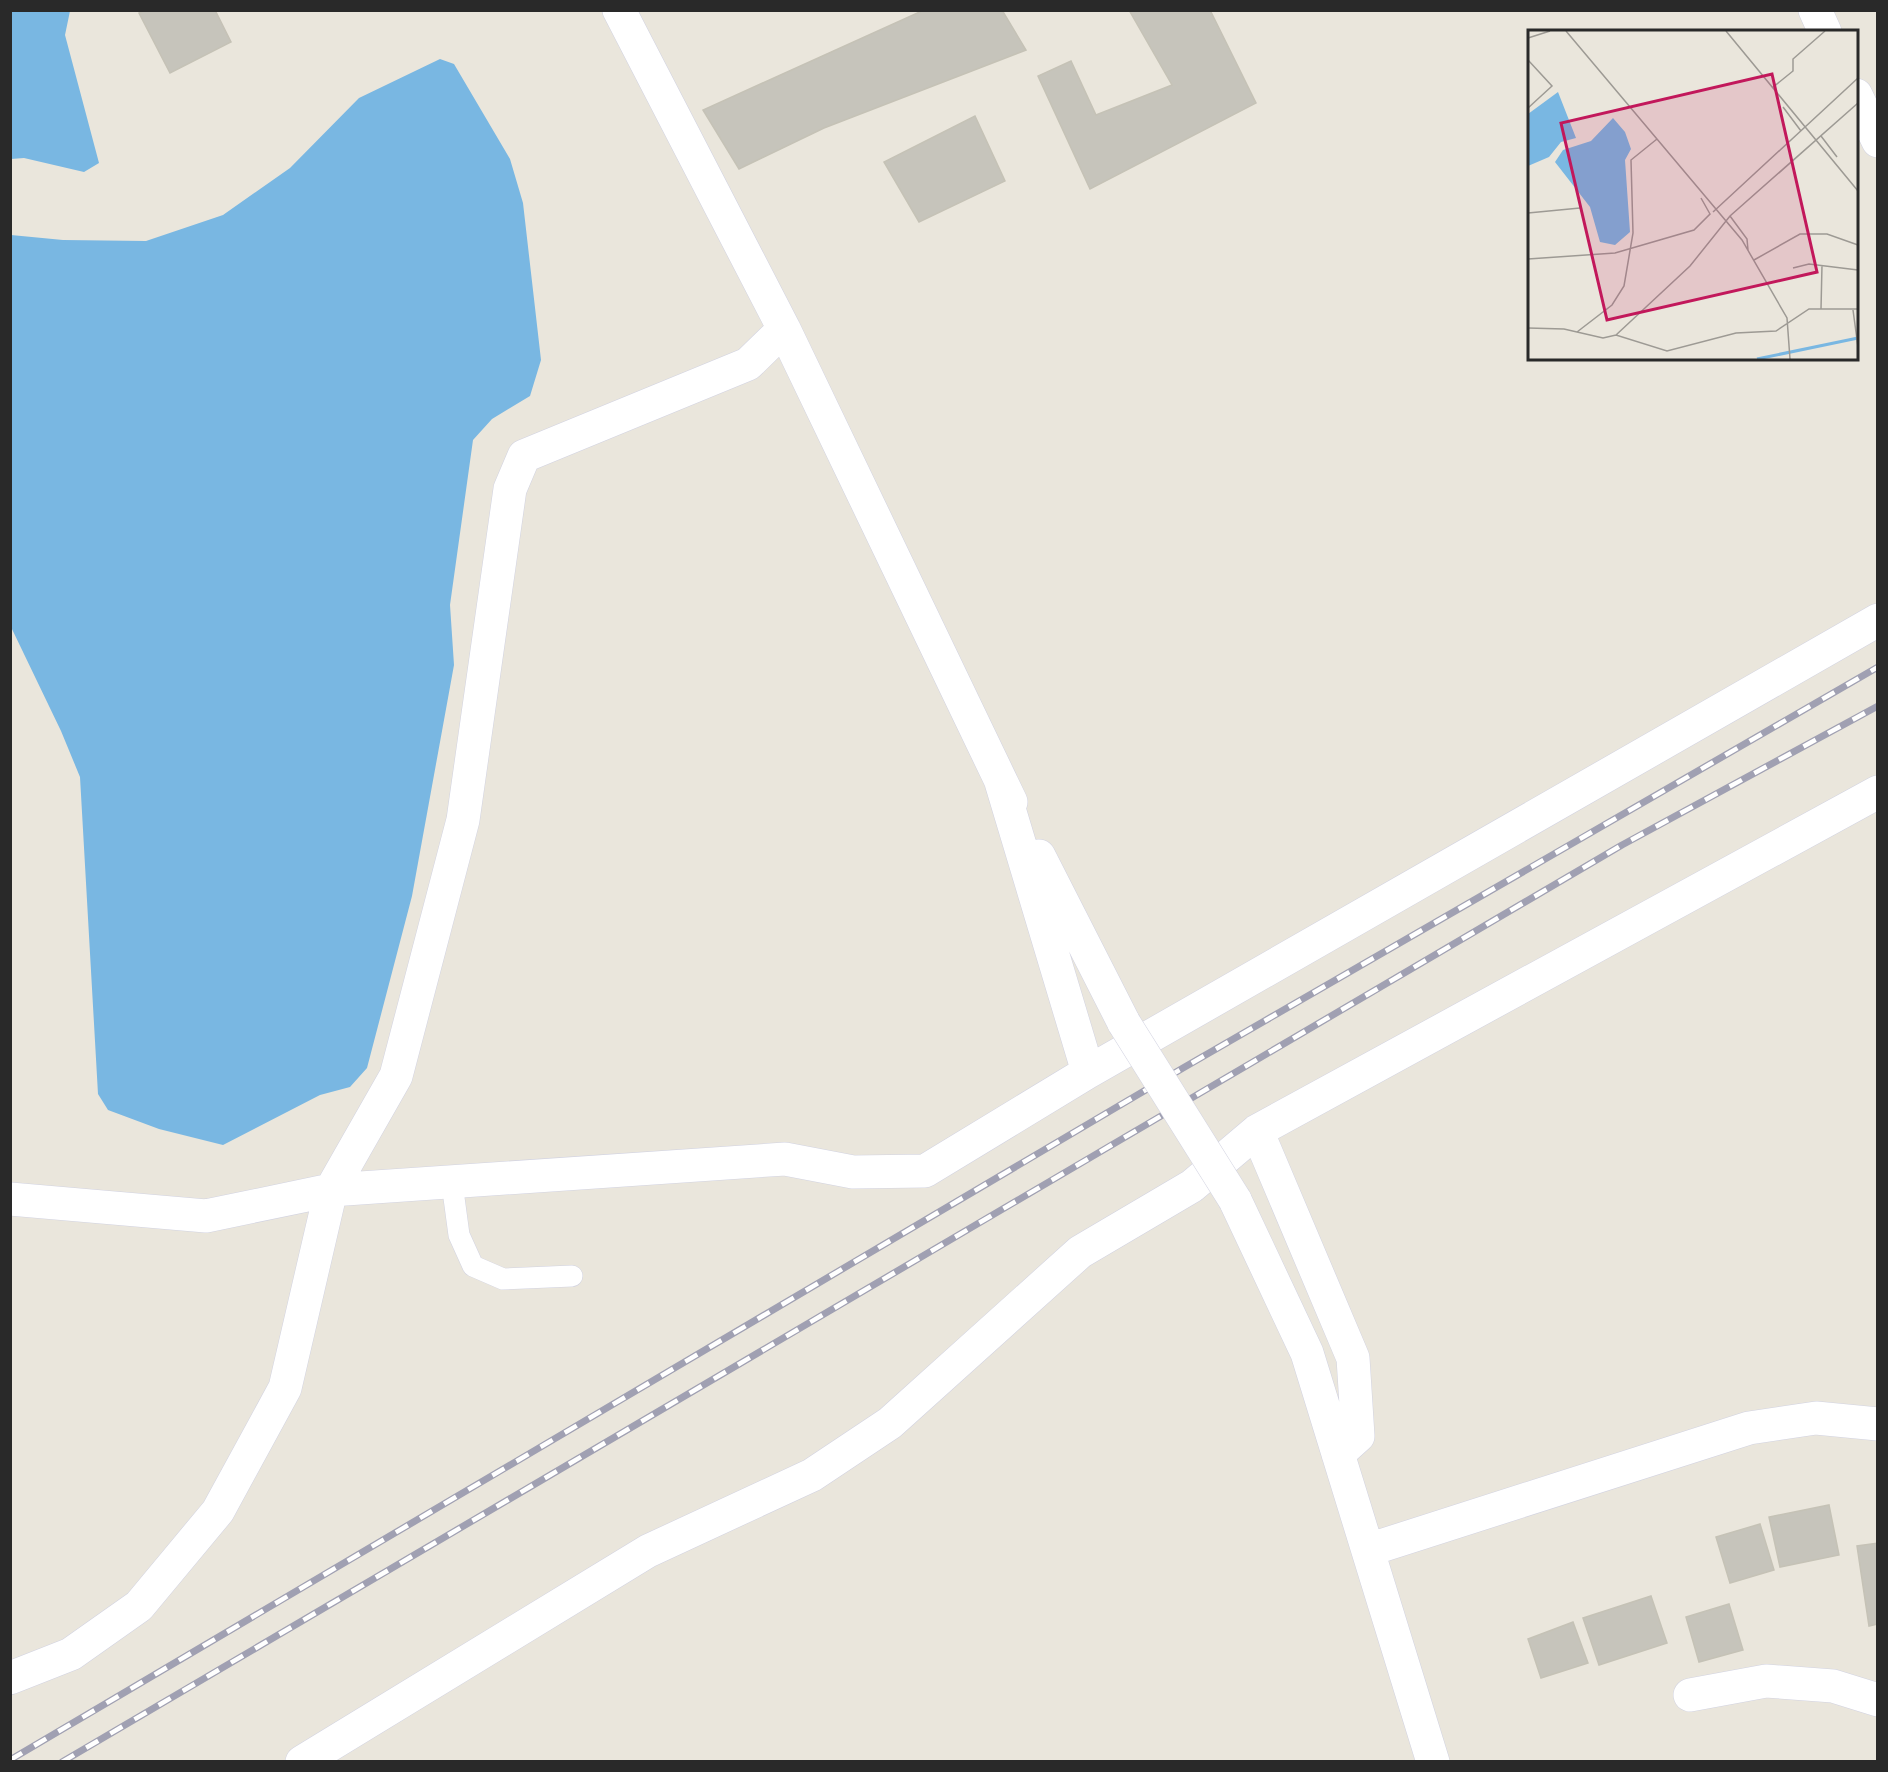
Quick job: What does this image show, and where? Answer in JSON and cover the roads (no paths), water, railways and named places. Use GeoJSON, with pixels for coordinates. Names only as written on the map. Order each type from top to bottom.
{"type":"FeatureCollection","features":[{"type":"Feature","properties":{"kind":"street"},"geometry":{"type":"LineString","coordinates":[[619,10],[784,329],[1001,782],[1124,1023],[1235,1200],[1307,1353],[1433,1761]]}},
{"type":"Feature","properties":{"kind":"street"},"geometry":{"type":"LineString","coordinates":[[1815,10],[1824,30]]}},
{"type":"Feature","properties":{"kind":"street"},"geometry":{"type":"LineString","coordinates":[[10,1678],[71,1654],[139,1606],[218,1510],[285,1388],[331,1190],[396,1076],[463,820],[510,489],[524,456],[747,364],[784,329]]}},
{"type":"Feature","properties":{"kind":"street"},"geometry":{"type":"LineString","coordinates":[[10,1199],[206,1216],[331,1190],[785,1159],[853,1172],[925,1171],[1088,1072],[1878,620]]}},
{"type":"Feature","properties":{"kind":"street"},"geometry":{"type":"LineString","coordinates":[[1001,782],[1088,1072]]}},
{"type":"Feature","properties":{"kind":"street"},"geometry":{"type":"LineString","coordinates":[[302,1761],[648,1551],[812,1475],[890,1423],[1080,1252],[1192,1186],[1257,1131],[1878,792]]}},
{"type":"Feature","properties":{"kind":"street"},"geometry":{"type":"LineString","coordinates":[[1257,1131],[1353,1358],[1358,1436],[1338,1454]]}},
{"type":"Feature","properties":{"kind":"street"},"geometry":{"type":"LineString","coordinates":[[1368,1550],[1749,1428],[1816,1418],[1878,1424]]}},
{"type":"Feature","properties":{"kind":"street"},"geometry":{"type":"LineString","coordinates":[[1690,1695],[1766,1681],[1833,1686],[1878,1700]]}},
{"type":"Feature","properties":{"kind":"lane"},"geometry":{"type":"LineString","coordinates":[[452,1183],[459,1235],[473,1266],[503,1280],[572,1276]]}},
{"type":"Feature","properties":{"kind":"water"},"geometry":{"type":"Polygon","coordinates":[[[11,10],[70,11],[65,35],[99,163],[84,172],[24,158],[11,159],[11,10]]]}},
{"type":"Feature","properties":{"kind":"water"},"geometry":{"type":"Polygon","coordinates":[[[440,59],[454,64],[510,159],[523,203],[541,360],[530,396],[492,419],[473,440],[450,605],[454,665],[412,896],[367,1068],[350,1087],[320,1095],[223,1145],[159,1129],[108,1110],[98,1094],[80,777],[61,731],[11,627],[11,235],[63,240],[146,241],[223,215],[290,168],[359,98],[440,59]]]}},
{"type":"Feature","properties":{"kind":"railway"},"geometry":{"type":"LineString","coordinates":[[10,1760],[1183,1068],[1878,667]]}},
{"type":"Feature","properties":{"kind":"railway"},"geometry":{"type":"LineString","coordinates":[[62,1762],[1622,845],[1878,706]]}}]}
